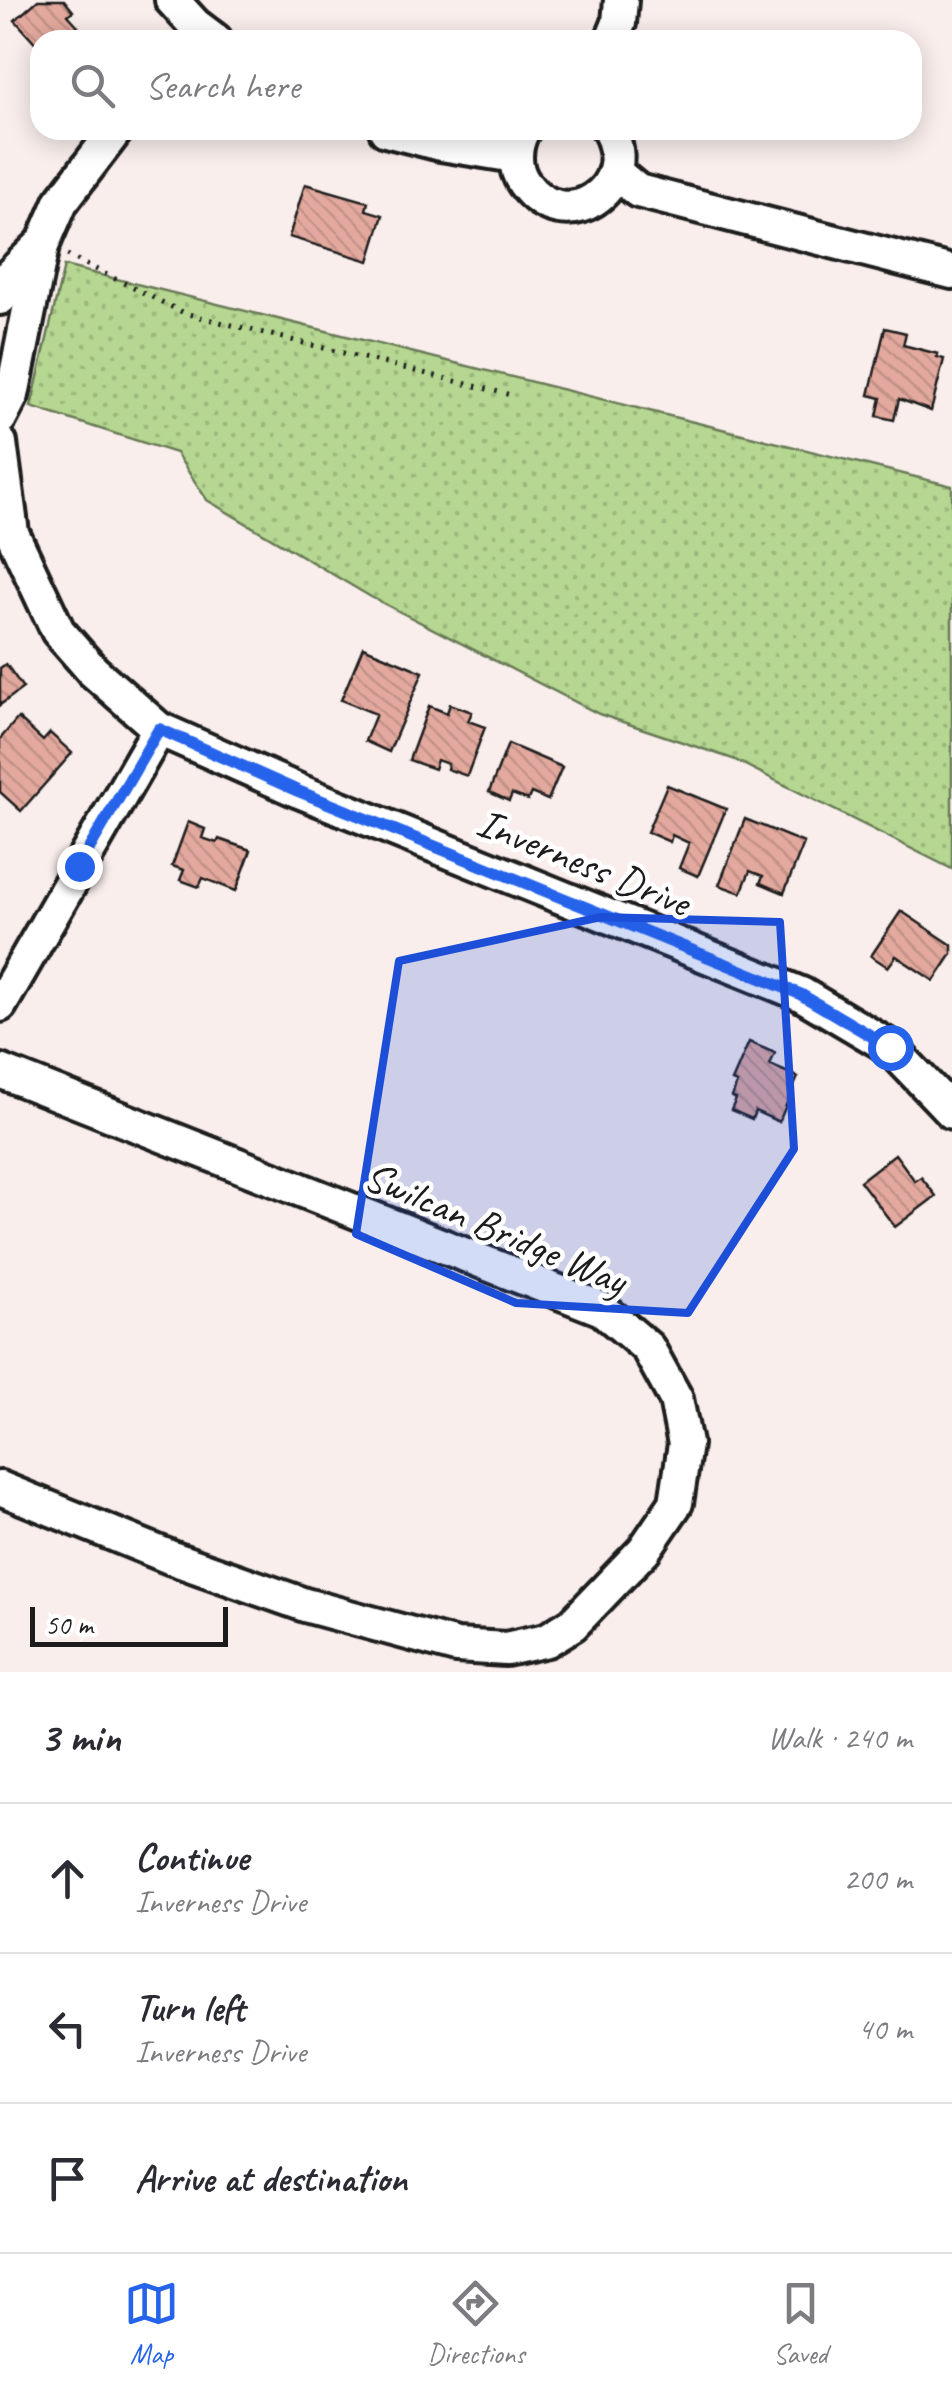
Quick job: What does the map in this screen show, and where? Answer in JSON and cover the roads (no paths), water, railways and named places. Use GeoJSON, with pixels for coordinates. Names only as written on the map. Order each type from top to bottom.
{"type":"FeatureCollection","features":[{"type":"Feature","properties":{"kind":"street"},"geometry":{"type":"LineString","coordinates":[[172,0],[194,30]]}},
{"type":"Feature","properties":{"kind":"street"},"geometry":{"type":"LineString","coordinates":[[616,30],[621,0]]}},
{"type":"Feature","properties":{"kind":"street"},"geometry":{"type":"LineString","coordinates":[[0,418],[12,395],[43,243],[60,202],[108,140]]}},
{"type":"Feature","properties":{"kind":"street"},"geometry":{"type":"LineString","coordinates":[[426,140],[442,144],[519,143],[518,174],[534,197],[550,206],[566,208],[584,206],[597,198],[615,172],[617,150],[614,140]]}},
{"type":"Feature","properties":{"kind":"street"},"geometry":{"type":"LineString","coordinates":[[615,172],[638,191],[952,272]]}},
{"type":"Feature","properties":{"kind":"street"},"geometry":{"type":"LineString","coordinates":[[0,298],[8,278],[43,243]]}},
{"type":"Feature","properties":{"kind":"street","name":"Inverness Drive"},"geometry":{"type":"LineString","coordinates":[[0,443],[12,533],[58,630],[93,671],[159,729],[298,791],[800,994],[890,1047],[952,1112]]}},
{"type":"Feature","properties":{"kind":"street"},"geometry":{"type":"LineString","coordinates":[[0,1005],[159,729]]}},
{"type":"Feature","properties":{"kind":"street","name":"Swilcan Bridge Way"},"geometry":{"type":"LineString","coordinates":[[0,1070],[602,1309],[648,1348],[676,1400],[685,1444],[676,1502],[644,1550],[573,1624],[547,1640],[506,1649],[456,1646],[305,1605],[172,1558],[0,1488]]}}]}
